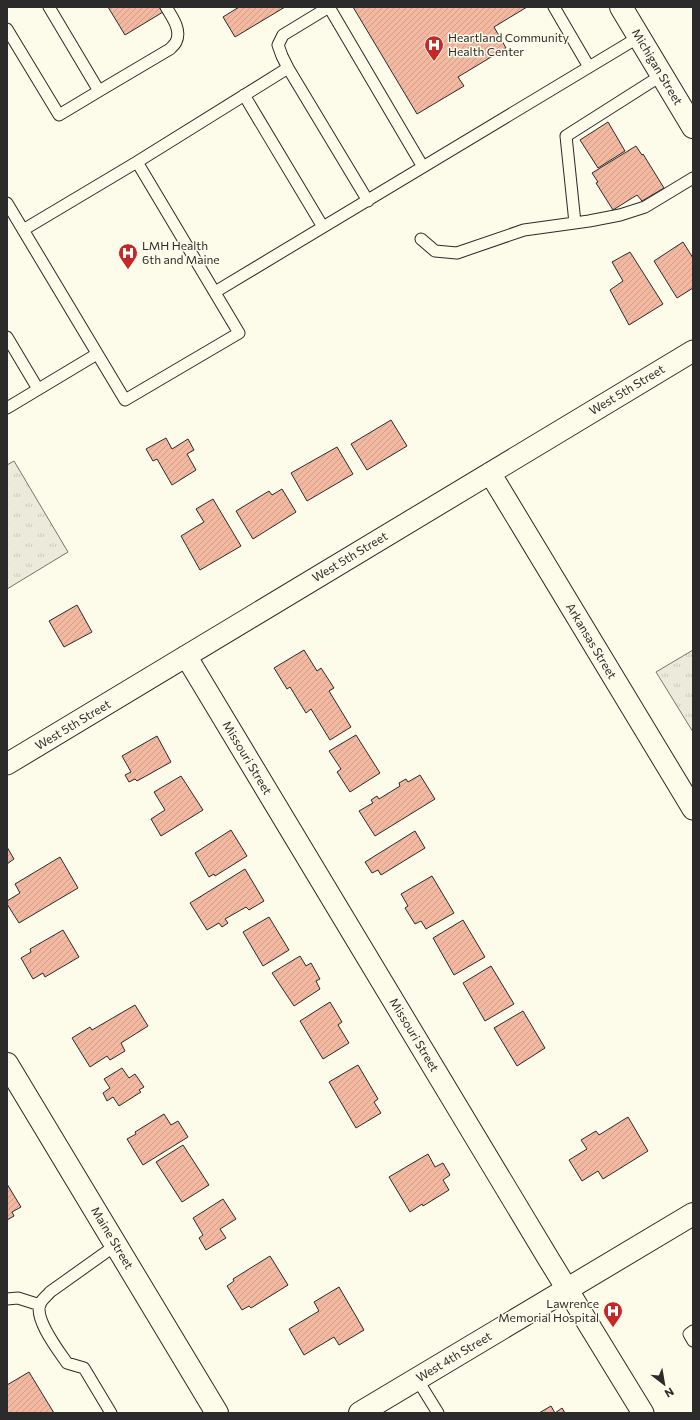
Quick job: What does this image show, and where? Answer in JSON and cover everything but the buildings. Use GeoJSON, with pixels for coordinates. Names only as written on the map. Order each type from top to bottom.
{"type":"FeatureCollection","features":[{"type":"Feature","properties":{"kind":"street","name":"Michigan Street"},"geometry":{"type":"LineString","coordinates":[[621,7],[693,127]]}},
{"type":"Feature","properties":{"kind":"street","name":"West 5th Street"},"geometry":{"type":"LineString","coordinates":[[7,764],[693,351]]}},
{"type":"Feature","properties":{"kind":"street","name":"Arkansas Street"},"geometry":{"type":"LineString","coordinates":[[490,473],[693,810]]}},
{"type":"Feature","properties":{"kind":"street","name":"Missouri Street"},"geometry":{"type":"LineString","coordinates":[[186,656],[643,1413]]}},
{"type":"Feature","properties":{"kind":"street","name":"Maine Street"},"geometry":{"type":"LineString","coordinates":[[7,1064],[217,1413]]}},
{"type":"Feature","properties":{"kind":"street","name":"West 4th Street"},"geometry":{"type":"LineString","coordinates":[[360,1413],[693,1214]]}},
{"type":"Feature","properties":{"kind":"lane"},"geometry":{"type":"LineString","coordinates":[[49,7],[99,91]]}},
{"type":"Feature","properties":{"kind":"lane"},"geometry":{"type":"LineString","coordinates":[[7,29],[59,115],[170,49],[176,42],[178,29],[166,7]]}},
{"type":"Feature","properties":{"kind":"lane"},"geometry":{"type":"LineString","coordinates":[[368,201],[288,68],[278,45],[282,35],[329,7],[423,167]]}},
{"type":"Feature","properties":{"kind":"lane"},"geometry":{"type":"LineString","coordinates":[[554,7],[589,67]]}},
{"type":"Feature","properties":{"kind":"lane"},"geometry":{"type":"LineString","coordinates":[[215,292],[639,37]]}},
{"type":"Feature","properties":{"kind":"lane"},"geometry":{"type":"LineString","coordinates":[[23,230],[137,162],[288,68]]}},
{"type":"Feature","properties":{"kind":"lane"},"geometry":{"type":"LineString","coordinates":[[575,223],[566,136],[662,75]]}},
{"type":"Feature","properties":{"kind":"lane"},"geometry":{"type":"LineString","coordinates":[[244,95],[323,227]]}},
{"type":"Feature","properties":{"kind":"lane"},"geometry":{"type":"LineString","coordinates":[[7,203],[125,400],[239,332],[137,162]]}},
{"type":"Feature","properties":{"kind":"lane"},"geometry":{"type":"LineString","coordinates":[[421,239],[435,251],[457,253],[524,230],[620,215],[645,207],[693,178]]}},
{"type":"Feature","properties":{"kind":"lane"},"geometry":{"type":"LineString","coordinates":[[7,337],[38,389]]}},
{"type":"Feature","properties":{"kind":"lane"},"geometry":{"type":"LineString","coordinates":[[7,408],[97,354]]}},
{"type":"Feature","properties":{"kind":"lane"},"geometry":{"type":"LineString","coordinates":[[111,1413],[84,1368],[67,1363],[40,1320],[39,1310],[40,1305],[50,1292],[116,1244]]}},
{"type":"Feature","properties":{"kind":"lane"},"geometry":{"type":"LineString","coordinates":[[7,1299],[18,1298],[40,1305]]}},
{"type":"Feature","properties":{"kind":"lane"},"geometry":{"type":"LineString","coordinates":[[693,1331],[689,1334],[693,1341]]}},
{"type":"Feature","properties":{"kind":"lane"},"geometry":{"type":"LineString","coordinates":[[417,1379],[438,1413]]}},
{"type":"Feature","properties":{"kind":"green space"},"geometry":{"type":"Polygon","coordinates":[[[14,461],[68,552],[7,589],[7,465],[14,461]]]}},
{"type":"Feature","properties":{"kind":"green space"},"geometry":{"type":"Polygon","coordinates":[[[693,650],[693,732],[656,672],[693,650]]]}},
{"type":"Feature","properties":{"kind":"place","name":"Heartland Community Health Center"},"geometry":{"type":"Point","coordinates":[434,62]}},
{"type":"Feature","properties":{"kind":"place","name":"LMH Health 6th and Maine"},"geometry":{"type":"Point","coordinates":[128,270]}},
{"type":"Feature","properties":{"kind":"place","name":"Lawrence Memorial Hospital"},"geometry":{"type":"Point","coordinates":[613,1328]}}]}
